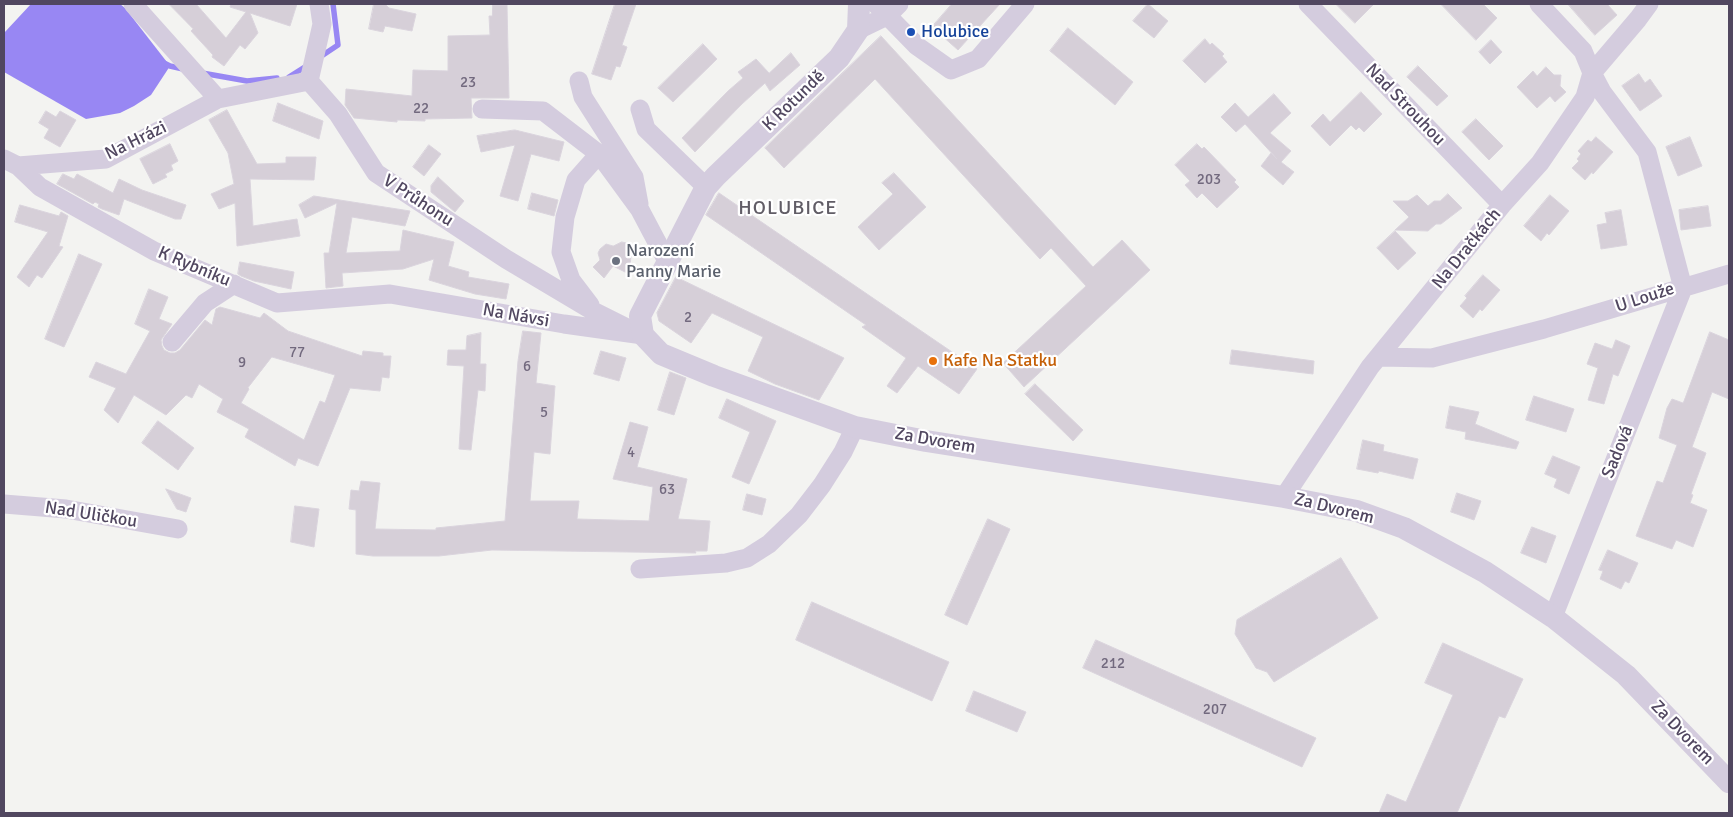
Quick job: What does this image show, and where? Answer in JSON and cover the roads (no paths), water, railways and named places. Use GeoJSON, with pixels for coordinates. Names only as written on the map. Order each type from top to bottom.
{"type":"FeatureCollection","features":[{"type":"Feature","properties":{"kind":"street"},"geometry":{"type":"LineString","coordinates":[[133,4],[218,99]]}},
{"type":"Feature","properties":{"kind":"street"},"geometry":{"type":"LineString","coordinates":[[309,81],[322,24],[319,4]]}},
{"type":"Feature","properties":{"kind":"street"},"geometry":{"type":"LineString","coordinates":[[858,30],[859,4]]}},
{"type":"Feature","properties":{"kind":"street"},"geometry":{"type":"LineString","coordinates":[[858,30],[887,8],[917,46],[951,70],[978,59],[1024,4]]}},
{"type":"Feature","properties":{"kind":"street","name":"Nad Strouhou"},"geometry":{"type":"LineString","coordinates":[[1308,4],[1502,205]]}},
{"type":"Feature","properties":{"kind":"street"},"geometry":{"type":"LineString","coordinates":[[1539,4],[1584,51],[1592,72]]}},
{"type":"Feature","properties":{"kind":"street","name":"Na Dračkách"},"geometry":{"type":"LineString","coordinates":[[1284,497],[1370,367],[1502,205],[1540,163],[1585,97],[1592,72],[1649,4]]}},
{"type":"Feature","properties":{"kind":"street","name":"K Rotundě"},"geometry":{"type":"LineString","coordinates":[[706,187],[839,58],[858,30]]}},
{"type":"Feature","properties":{"kind":"street","name":"U Louže"},"geometry":{"type":"LineString","coordinates":[[1379,357],[1432,358],[1544,329],[1683,288],[1647,152],[1602,92],[1592,72]]}},
{"type":"Feature","properties":{"kind":"street","name":"Na Hrázi"},"geometry":{"type":"LineString","coordinates":[[11,162],[106,159],[218,99],[309,81]]}},
{"type":"Feature","properties":{"kind":"street","name":"V Průhonu"},"geometry":{"type":"LineString","coordinates":[[309,81],[338,114],[376,173],[506,259]]}},
{"type":"Feature","properties":{"kind":"street"},"geometry":{"type":"LineString","coordinates":[[579,81],[583,97],[634,177],[640,210]]}},
{"type":"Feature","properties":{"kind":"street"},"geometry":{"type":"LineString","coordinates":[[482,109],[543,111],[599,154],[640,210],[668,263]]}},
{"type":"Feature","properties":{"kind":"street"},"geometry":{"type":"LineString","coordinates":[[640,109],[646,129],[706,187],[640,316],[643,336]]}},
{"type":"Feature","properties":{"kind":"street","name":"Na Návsi"},"geometry":{"type":"LineString","coordinates":[[595,312],[571,280],[560,252],[565,218],[576,180],[599,154]]}},
{"type":"Feature","properties":{"kind":"street","name":"K Rybníku"},"geometry":{"type":"LineString","coordinates":[[11,162],[40,187],[154,251],[277,302],[390,294]]}},
{"type":"Feature","properties":{"kind":"street","name":"Na Návsi"},"geometry":{"type":"LineString","coordinates":[[506,259],[595,312],[643,336],[662,354],[714,376],[855,427]]}},
{"type":"Feature","properties":{"kind":"street"},"geometry":{"type":"LineString","coordinates":[[1683,288],[1729,274]]}},
{"type":"Feature","properties":{"kind":"street"},"geometry":{"type":"LineString","coordinates":[[172,342],[204,303],[234,284]]}},
{"type":"Feature","properties":{"kind":"street","name":"Sadová"},"geometry":{"type":"LineString","coordinates":[[1552,616],[1683,288]]}},
{"type":"Feature","properties":{"kind":"street","name":"Na Návsi"},"geometry":{"type":"LineString","coordinates":[[390,294],[643,336]]}},
{"type":"Feature","properties":{"kind":"street"},"geometry":{"type":"LineString","coordinates":[[640,569],[726,563],[747,558],[768,544],[799,515],[822,484],[855,427]]}},
{"type":"Feature","properties":{"kind":"street","name":"Za Dvorem"},"geometry":{"type":"LineString","coordinates":[[855,427],[926,441],[1284,497],[1357,511],[1404,528],[1485,572],[1552,616],[1626,675],[1728,781]]}},
{"type":"Feature","properties":{"kind":"street","name":"Nad Uličkou"},"geometry":{"type":"LineString","coordinates":[[4,504],[66,509],[178,529]]}},
{"type":"Feature","properties":{"kind":"waterway"},"geometry":{"type":"LineString","coordinates":[[320,57],[338,45],[333,4]]}},
{"type":"Feature","properties":{"kind":"waterway"},"geometry":{"type":"LineString","coordinates":[[164,63],[183,69]]}},
{"type":"Feature","properties":{"kind":"waterway"},"geometry":{"type":"LineString","coordinates":[[289,77],[308,65]]}},
{"type":"Feature","properties":{"kind":"waterway"},"geometry":{"type":"LineString","coordinates":[[202,73],[247,81],[277,78]]}},
{"type":"Feature","properties":{"kind":"place","name":"Holubice"},"geometry":{"type":"Point","coordinates":[911,32]}},
{"type":"Feature","properties":{"kind":"place","name":"Narození Panny Marie"},"geometry":{"type":"Point","coordinates":[616,261]}},
{"type":"Feature","properties":{"kind":"place","name":"Kafe Na Statku"},"geometry":{"type":"Point","coordinates":[933,361]}},
{"type":"Feature","properties":{"kind":"district","name":"HOLUBICE"},"geometry":{"type":"Point","coordinates":[788,209]}}]}
